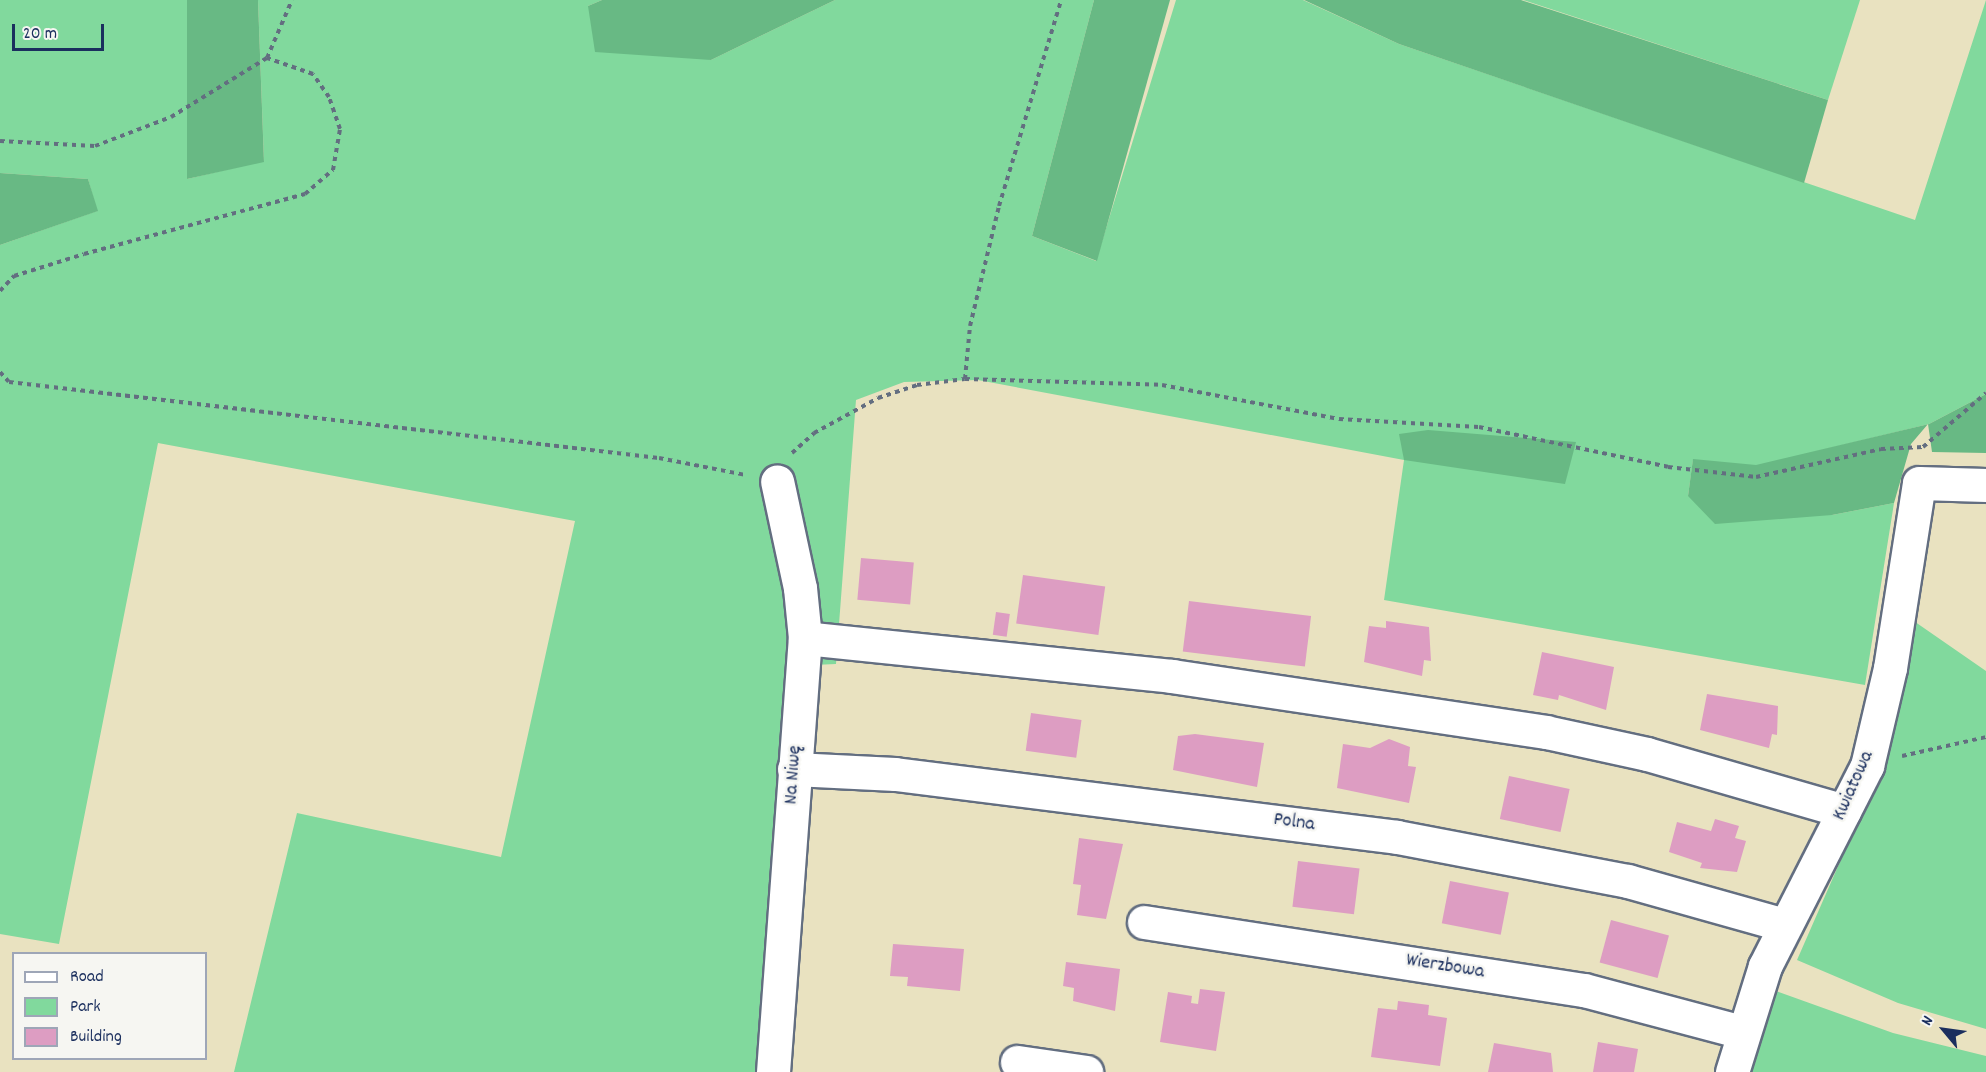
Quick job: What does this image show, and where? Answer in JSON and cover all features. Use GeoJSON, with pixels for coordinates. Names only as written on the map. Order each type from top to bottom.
{"type":"FeatureCollection","features":[{"type":"Feature","properties":{"kind":"street","name":"Na Niwę"},"geometry":{"type":"LineString","coordinates":[[772,1072],[805,638],[801,588],[777,481]]}},
{"type":"Feature","properties":{"kind":"street","name":"Kwiatowa"},"geometry":{"type":"LineString","coordinates":[[1732,1072],[1742,1032],[1785,925],[1867,766],[1890,668],[1919,483],[1986,485]]}},
{"type":"Feature","properties":{"kind":"street"},"geometry":{"type":"LineString","coordinates":[[805,638],[1160,674],[1535,730],[1647,754],[1844,811]]}},
{"type":"Feature","properties":{"kind":"street","name":"Polna"},"geometry":{"type":"LineString","coordinates":[[794,769],[895,774],[1396,837],[1628,881],[1785,925]]}},
{"type":"Feature","properties":{"kind":"street","name":"Wierzbowa"},"geometry":{"type":"LineString","coordinates":[[1144,922],[1584,990],[1742,1032]]}},
{"type":"Feature","properties":{"kind":"street"},"geometry":{"type":"LineString","coordinates":[[1017,1062],[1086,1072]]}},
{"type":"Feature","properties":{"kind":"path"},"geometry":{"type":"LineString","coordinates":[[0,141],[95,146],[171,117],[267,58],[292,0]]}},
{"type":"Feature","properties":{"kind":"path"},"geometry":{"type":"LineString","coordinates":[[965,379],[970,326],[999,206],[1061,0]]}},
{"type":"Feature","properties":{"kind":"path"},"geometry":{"type":"LineString","coordinates":[[0,291],[14,276],[64,260],[305,194],[333,170],[340,129],[328,97],[313,74],[267,58]]}},
{"type":"Feature","properties":{"kind":"path"},"geometry":{"type":"LineString","coordinates":[[0,372],[9,382],[659,458],[777,481],[788,457],[842,415],[917,385],[965,379],[1162,385],[1339,420],[1479,427],[1668,467],[1756,477],[1881,449],[1923,447]]}},
{"type":"Feature","properties":{"kind":"path"},"geometry":{"type":"LineString","coordinates":[[1928,442],[1986,393]]}},
{"type":"Feature","properties":{"kind":"path"},"geometry":{"type":"LineString","coordinates":[[1867,766],[1986,737]]}},
{"type":"Feature","properties":{"kind":"green space"},"geometry":{"type":"Polygon","coordinates":[[[0,0],[187,0],[187,179],[264,161],[258,0],[602,0],[588,6],[711,60],[835,0],[1094,0],[1032,236],[1096,261],[1176,0],[1303,0],[1399,44],[1915,220],[1986,0],[1986,394],[1929,424],[1756,466],[1693,460],[1688,496],[1832,515],[1894,503],[1865,685],[1384,600],[1404,460],[978,380],[904,382],[856,400],[836,664],[791,666],[756,1072],[234,1072],[297,813],[501,857],[575,521],[158,443],[59,944],[0,934],[0,245],[97,211],[88,179],[0,173],[0,0]]]}},
{"type":"Feature","properties":{"kind":"green space"},"geometry":{"type":"Polygon","coordinates":[[[187,0],[258,0],[264,162],[187,179],[187,0]]]}},
{"type":"Feature","properties":{"kind":"green space"},"geometry":{"type":"Polygon","coordinates":[[[602,0],[835,0],[711,60],[595,52],[588,6],[602,0]]]}},
{"type":"Feature","properties":{"kind":"green space"},"geometry":{"type":"Polygon","coordinates":[[[1094,0],[1170,0],[1097,261],[1032,236],[1094,0]]]}},
{"type":"Feature","properties":{"kind":"green space"},"geometry":{"type":"Polygon","coordinates":[[[1304,0],[1521,0],[1828,100],[1804,183],[1399,44],[1304,0]]]}},
{"type":"Feature","properties":{"kind":"green space"},"geometry":{"type":"Polygon","coordinates":[[[1523,0],[1860,0],[1828,100],[1523,0]]]}},
{"type":"Feature","properties":{"kind":"green space"},"geometry":{"type":"Polygon","coordinates":[[[0,173],[88,179],[98,211],[0,245],[0,173]]]}},
{"type":"Feature","properties":{"kind":"green space"},"geometry":{"type":"Polygon","coordinates":[[[1986,394],[1986,453],[1932,452],[1928,424],[1986,394]]]}},
{"type":"Feature","properties":{"kind":"green space"},"geometry":{"type":"Polygon","coordinates":[[[1928,424],[1911,444],[1894,503],[1832,515],[1715,524],[1688,496],[1693,459],[1756,465],[1928,424]]]}},
{"type":"Feature","properties":{"kind":"green space"},"geometry":{"type":"Polygon","coordinates":[[[1428,430],[1576,442],[1565,484],[1404,460],[1399,434],[1428,430]]]}},
{"type":"Feature","properties":{"kind":"green space"},"geometry":{"type":"Polygon","coordinates":[[[1908,617],[1986,671],[1986,1029],[1898,1003],[1797,960],[1878,775],[1908,617]]]}},
{"type":"Feature","properties":{"kind":"green space"},"geometry":{"type":"Polygon","coordinates":[[[1765,987],[1893,1033],[1986,1056],[1986,1072],[1744,1072],[1765,987]]]}},
{"type":"Feature","properties":{"kind":"building"},"geometry":{"type":"Polygon","coordinates":[[[861,558],[914,563],[910,604],[857,600],[861,558]]]}},
{"type":"Feature","properties":{"kind":"building"},"geometry":{"type":"Polygon","coordinates":[[[1023,575],[1105,587],[1098,635],[1016,624],[1023,575]]]}},
{"type":"Feature","properties":{"kind":"building"},"geometry":{"type":"Polygon","coordinates":[[[1189,601],[1311,616],[1305,667],[1183,652],[1189,601]]]}},
{"type":"Feature","properties":{"kind":"building"},"geometry":{"type":"Polygon","coordinates":[[[996,612],[1010,614],[1007,637],[993,635],[996,612]]]}},
{"type":"Feature","properties":{"kind":"building"},"geometry":{"type":"Polygon","coordinates":[[[1386,621],[1429,627],[1431,661],[1424,660],[1422,676],[1364,662],[1369,626],[1386,628],[1386,621]]]}},
{"type":"Feature","properties":{"kind":"building"},"geometry":{"type":"Polygon","coordinates":[[[1542,652],[1614,667],[1606,710],[1559,695],[1558,700],[1533,695],[1542,652]]]}},
{"type":"Feature","properties":{"kind":"building"},"geometry":{"type":"Polygon","coordinates":[[[1707,694],[1778,706],[1777,735],[1772,734],[1769,748],[1700,730],[1707,694]]]}},
{"type":"Feature","properties":{"kind":"building"},"geometry":{"type":"Polygon","coordinates":[[[1031,713],[1082,720],[1076,758],[1026,751],[1031,713]]]}},
{"type":"Feature","properties":{"kind":"building"},"geometry":{"type":"Polygon","coordinates":[[[1195,734],[1264,743],[1257,787],[1173,770],[1178,736],[1195,734]]]}},
{"type":"Feature","properties":{"kind":"building"},"geometry":{"type":"Polygon","coordinates":[[[1389,739],[1410,747],[1408,766],[1416,767],[1409,803],[1337,788],[1343,744],[1370,748],[1389,739]]]}},
{"type":"Feature","properties":{"kind":"building"},"geometry":{"type":"Polygon","coordinates":[[[1509,776],[1570,789],[1560,832],[1500,819],[1509,776]]]}},
{"type":"Feature","properties":{"kind":"building"},"geometry":{"type":"Polygon","coordinates":[[[1715,819],[1739,826],[1735,838],[1746,841],[1737,872],[1700,868],[1702,863],[1669,852],[1677,822],[1711,831],[1715,819]]]}},
{"type":"Feature","properties":{"kind":"building"},"geometry":{"type":"Polygon","coordinates":[[[1079,838],[1123,844],[1106,919],[1077,915],[1081,885],[1073,884],[1079,838]]]}},
{"type":"Feature","properties":{"kind":"building"},"geometry":{"type":"Polygon","coordinates":[[[1298,861],[1360,869],[1354,914],[1292,907],[1298,861]]]}},
{"type":"Feature","properties":{"kind":"building"},"geometry":{"type":"Polygon","coordinates":[[[1450,881],[1509,892],[1501,935],[1442,923],[1450,881]]]}},
{"type":"Feature","properties":{"kind":"building"},"geometry":{"type":"Polygon","coordinates":[[[1611,920],[1669,936],[1658,978],[1600,963],[1611,920]]]}},
{"type":"Feature","properties":{"kind":"building"},"geometry":{"type":"Polygon","coordinates":[[[893,944],[964,949],[960,991],[907,986],[908,977],[890,976],[893,944]]]}},
{"type":"Feature","properties":{"kind":"building"},"geometry":{"type":"Polygon","coordinates":[[[1066,962],[1120,969],[1115,1011],[1073,1001],[1074,988],[1063,986],[1066,962]]]}},
{"type":"Feature","properties":{"kind":"building"},"geometry":{"type":"Polygon","coordinates":[[[1200,989],[1225,992],[1216,1051],[1160,1042],[1168,992],[1192,996],[1191,1003],[1198,1004],[1200,989]]]}},
{"type":"Feature","properties":{"kind":"building"},"geometry":{"type":"Polygon","coordinates":[[[1398,1001],[1429,1005],[1428,1015],[1447,1018],[1440,1066],[1371,1057],[1378,1008],[1397,1010],[1398,1001]]]}},
{"type":"Feature","properties":{"kind":"building"},"geometry":{"type":"Polygon","coordinates":[[[1598,1042],[1638,1049],[1634,1072],[1593,1072],[1598,1042]]]}},
{"type":"Feature","properties":{"kind":"building"},"geometry":{"type":"Polygon","coordinates":[[[1494,1043],[1551,1053],[1553,1072],[1488,1072],[1494,1043]]]}}]}
